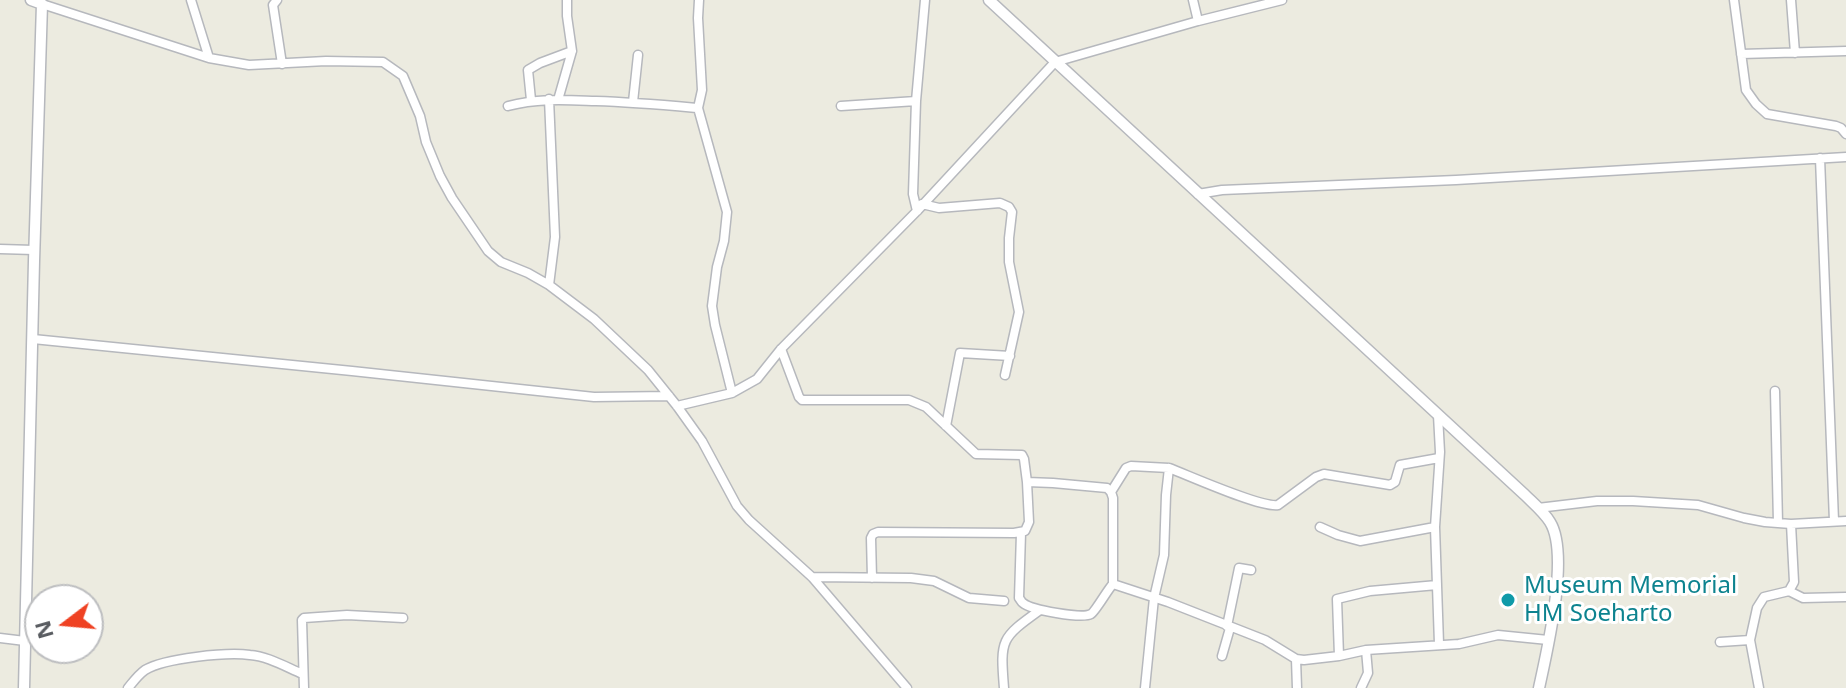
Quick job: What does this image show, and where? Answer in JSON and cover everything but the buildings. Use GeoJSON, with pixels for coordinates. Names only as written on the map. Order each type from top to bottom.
{"type":"FeatureCollection","features":[{"type":"Feature","properties":{"kind":"street"},"geometry":{"type":"LineString","coordinates":[[31,0],[209,58],[249,65],[383,62],[403,76],[440,176],[478,239],[494,257],[549,285],[594,319],[648,370],[702,441],[737,506],[812,577],[907,688]]}},
{"type":"Feature","properties":{"kind":"street"},"geometry":{"type":"LineString","coordinates":[[191,0],[209,58]]}},
{"type":"Feature","properties":{"kind":"street"},"geometry":{"type":"LineString","coordinates":[[277,0],[273,5],[282,64]]}},
{"type":"Feature","properties":{"kind":"street"},"geometry":{"type":"LineString","coordinates":[[549,285],[555,237],[554,99],[572,51],[567,0]]}},
{"type":"Feature","properties":{"kind":"street"},"geometry":{"type":"LineString","coordinates":[[699,0],[702,90],[698,108],[727,212],[712,306],[732,393]]}},
{"type":"Feature","properties":{"kind":"street"},"geometry":{"type":"LineString","coordinates":[[919,208],[913,194],[916,101],[925,0]]}},
{"type":"Feature","properties":{"kind":"street"},"geometry":{"type":"LineString","coordinates":[[989,0],[1550,522],[1558,552],[1558,581],[1539,688]]}},
{"type":"Feature","properties":{"kind":"street"},"geometry":{"type":"LineString","coordinates":[[1193,0],[1198,21]]}},
{"type":"Feature","properties":{"kind":"street"},"geometry":{"type":"LineString","coordinates":[[677,406],[732,393],[757,379],[781,349],[919,208],[1055,62],[1282,0]]}},
{"type":"Feature","properties":{"kind":"street"},"geometry":{"type":"LineString","coordinates":[[1734,0],[1746,90],[1751,99],[1767,114],[1836,126],[1846,134]]}},
{"type":"Feature","properties":{"kind":"street"},"geometry":{"type":"LineString","coordinates":[[1791,0],[1795,53]]}},
{"type":"Feature","properties":{"kind":"street"},"geometry":{"type":"LineString","coordinates":[[27,584],[42,4]]}},
{"type":"Feature","properties":{"kind":"street"},"geometry":{"type":"LineString","coordinates":[[531,100],[528,70],[572,51]]}},
{"type":"Feature","properties":{"kind":"street"},"geometry":{"type":"LineString","coordinates":[[1741,54],[1846,51]]}},
{"type":"Feature","properties":{"kind":"street"},"geometry":{"type":"LineString","coordinates":[[633,102],[638,55]]}},
{"type":"Feature","properties":{"kind":"street"},"geometry":{"type":"LineString","coordinates":[[508,106],[531,100],[554,99],[698,108]]}},
{"type":"Feature","properties":{"kind":"street"},"geometry":{"type":"LineString","coordinates":[[841,106],[916,101]]}},
{"type":"Feature","properties":{"kind":"street"},"geometry":{"type":"LineString","coordinates":[[1198,194],[1222,190],[1846,157]]}},
{"type":"Feature","properties":{"kind":"street"},"geometry":{"type":"LineString","coordinates":[[1820,158],[1834,521]]}},
{"type":"Feature","properties":{"kind":"street"},"geometry":{"type":"LineString","coordinates":[[919,208],[1000,203],[1012,212],[1009,262],[1019,312],[1005,375]]}},
{"type":"Feature","properties":{"kind":"street"},"geometry":{"type":"LineString","coordinates":[[0,249],[34,250]]}},
{"type":"Feature","properties":{"kind":"street"},"geometry":{"type":"LineString","coordinates":[[33,339],[594,397],[669,396]]}},
{"type":"Feature","properties":{"kind":"street"},"geometry":{"type":"LineString","coordinates":[[781,349],[802,400],[909,400],[926,407],[976,454],[1022,455],[1024,459],[1027,530],[1021,533],[878,532],[871,538],[872,578]]}},
{"type":"Feature","properties":{"kind":"street"},"geometry":{"type":"LineString","coordinates":[[946,426],[960,353],[1010,356]]}},
{"type":"Feature","properties":{"kind":"street"},"geometry":{"type":"LineString","coordinates":[[1775,391],[1778,523]]}},
{"type":"Feature","properties":{"kind":"street"},"geometry":{"type":"LineString","coordinates":[[1438,415],[1435,527],[1439,644]]}},
{"type":"Feature","properties":{"kind":"street"},"geometry":{"type":"LineString","coordinates":[[1111,492],[1126,468],[1169,468],[1274,506],[1319,475],[1337,475],[1390,485],[1395,482],[1400,465],[1439,458]]}},
{"type":"Feature","properties":{"kind":"street"},"geometry":{"type":"LineString","coordinates":[[1145,688],[1154,598],[1164,555],[1169,468]]}},
{"type":"Feature","properties":{"kind":"street"},"geometry":{"type":"LineString","coordinates":[[1021,533],[1019,598],[1026,605],[1040,610],[1088,615],[1095,611],[1102,596],[1113,584],[1111,492],[1107,488],[1027,482]]}},
{"type":"Feature","properties":{"kind":"street"},"geometry":{"type":"LineString","coordinates":[[1538,508],[1597,501],[1633,501],[1698,505],[1744,518],[1778,523],[1846,521]]}},
{"type":"Feature","properties":{"kind":"street"},"geometry":{"type":"LineString","coordinates":[[1789,591],[1794,582],[1791,524]]}},
{"type":"Feature","properties":{"kind":"street"},"geometry":{"type":"LineString","coordinates":[[1320,527],[1360,541],[1435,527]]}},
{"type":"Feature","properties":{"kind":"street"},"geometry":{"type":"LineString","coordinates":[[1222,656],[1239,568],[1251,570]]}},
{"type":"Feature","properties":{"kind":"street"},"geometry":{"type":"LineString","coordinates":[[812,577],[911,578],[934,581],[969,598],[1004,601]]}},
{"type":"Feature","properties":{"kind":"street"},"geometry":{"type":"LineString","coordinates":[[1113,584],[1265,640],[1296,659],[1316,660],[1366,650],[1459,644],[1498,635],[1548,640]]}},
{"type":"Feature","properties":{"kind":"street"},"geometry":{"type":"LineString","coordinates":[[1339,656],[1337,599],[1370,591],[1437,585]]}},
{"type":"Feature","properties":{"kind":"street"},"geometry":{"type":"LineString","coordinates":[[1759,688],[1750,640],[1764,597],[1789,591],[1803,598],[1846,597]]}},
{"type":"Feature","properties":{"kind":"street"},"geometry":{"type":"LineString","coordinates":[[1004,688],[1003,648],[1007,637],[1040,610]]}},
{"type":"Feature","properties":{"kind":"street"},"geometry":{"type":"LineString","coordinates":[[304,688],[304,618],[347,615],[403,618]]}},
{"type":"Feature","properties":{"kind":"street"},"geometry":{"type":"LineString","coordinates":[[0,638],[24,641]]}},
{"type":"Feature","properties":{"kind":"street"},"geometry":{"type":"LineString","coordinates":[[1720,642],[1750,640]]}},
{"type":"Feature","properties":{"kind":"street"},"geometry":{"type":"LineString","coordinates":[[1361,688],[1368,673],[1366,650]]}},
{"type":"Feature","properties":{"kind":"street"},"geometry":{"type":"LineString","coordinates":[[128,688],[149,668],[227,654],[252,655],[303,674]]}},
{"type":"Feature","properties":{"kind":"street"},"geometry":{"type":"LineString","coordinates":[[1296,659],[1297,688]]}},
{"type":"Feature","properties":{"kind":"street"},"geometry":{"type":"LineString","coordinates":[[24,688],[25,664]]}},
{"type":"Feature","properties":{"kind":"place","name":"Museum Memorial HM Soeharto"},"geometry":{"type":"Point","coordinates":[1508,600]}}]}
